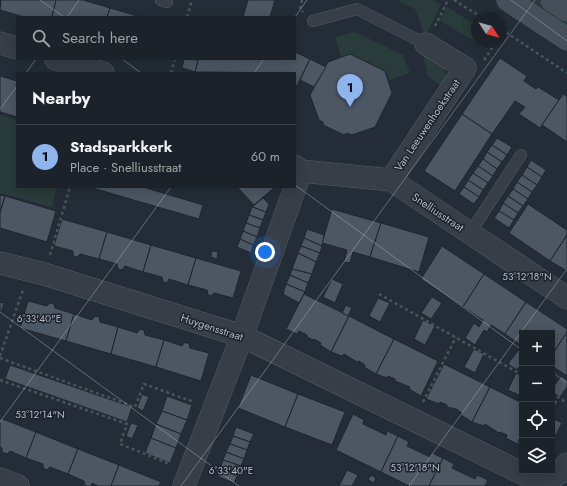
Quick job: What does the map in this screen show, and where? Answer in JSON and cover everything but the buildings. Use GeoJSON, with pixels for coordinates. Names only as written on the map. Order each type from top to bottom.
{"type":"FeatureCollection","features":[{"type":"Feature","properties":{"kind":"main road"},"geometry":{"type":"LineString","coordinates":[[508,0],[567,39]]}},
{"type":"Feature","properties":{"kind":"main road"},"geometry":{"type":"LineString","coordinates":[[552,0],[567,10]]}},
{"type":"Feature","properties":{"kind":"street"},"geometry":{"type":"LineString","coordinates":[[0,43],[16,48]]}},
{"type":"Feature","properties":{"kind":"street","name":"Van Leeuwenhoekstraat"},"geometry":{"type":"LineString","coordinates":[[391,180],[465,68],[426,44]]}},
{"type":"Feature","properties":{"kind":"street"},"geometry":{"type":"LineString","coordinates":[[59,60],[101,72]]}},
{"type":"Feature","properties":{"kind":"street","name":"Snelliusstraat"},"geometry":{"type":"LineString","coordinates":[[298,169],[391,180],[567,298]]}},
{"type":"Feature","properties":{"kind":"street"},"geometry":{"type":"LineString","coordinates":[[186,479],[242,336],[292,188]]}},
{"type":"Feature","properties":{"kind":"street","name":"Huygensstraat"},"geometry":{"type":"LineString","coordinates":[[0,263],[242,336],[413,420],[527,482],[552,478],[560,473],[567,464]]}},
{"type":"Feature","properties":{"kind":"street"},"geometry":{"type":"LineString","coordinates":[[0,479],[18,486]]}},
{"type":"Feature","properties":{"kind":"lane"},"geometry":{"type":"LineString","coordinates":[[313,21],[357,9],[426,44]]}},
{"type":"Feature","properties":{"kind":"lane"},"geometry":{"type":"LineString","coordinates":[[470,233],[521,155]]}},
{"type":"Feature","properties":{"kind":"path"},"geometry":{"type":"LineString","coordinates":[[187,16],[192,0]]}},
{"type":"Feature","properties":{"kind":"path"},"geometry":{"type":"LineString","coordinates":[[426,44],[448,0]]}},
{"type":"Feature","properties":{"kind":"path"},"geometry":{"type":"LineString","coordinates":[[454,0],[473,12]]}},
{"type":"Feature","properties":{"kind":"path"},"geometry":{"type":"LineString","coordinates":[[507,33],[567,73]]}},
{"type":"Feature","properties":{"kind":"path"},"geometry":{"type":"LineString","coordinates":[[171,72],[175,60]]}},
{"type":"Feature","properties":{"kind":"path"},"geometry":{"type":"LineString","coordinates":[[70,188],[36,273],[0,357],[135,407],[144,384],[214,409]]}},
{"type":"Feature","properties":{"kind":"path"},"geometry":{"type":"LineString","coordinates":[[379,294],[519,373]]}},
{"type":"Feature","properties":{"kind":"path"},"geometry":{"type":"LineString","coordinates":[[413,420],[456,337]]}},
{"type":"Feature","properties":{"kind":"path"},"geometry":{"type":"LineString","coordinates":[[0,380],[127,424],[120,444],[186,479]]}},
{"type":"Feature","properties":{"kind":"path"},"geometry":{"type":"LineString","coordinates":[[555,395],[567,403]]}},
{"type":"Feature","properties":{"kind":"shaded area"},"geometry":{"type":"Polygon","coordinates":[[[397,0],[433,0],[441,5],[425,37],[415,9],[397,0]]]}},
{"type":"Feature","properties":{"kind":"shaded area"},"geometry":{"type":"Polygon","coordinates":[[[516,0],[538,0],[567,20],[567,34],[516,0]]]}},
{"type":"Feature","properties":{"kind":"shaded area"},"geometry":{"type":"Polygon","coordinates":[[[447,7],[471,22],[471,39],[439,20],[447,7]]]}},
{"type":"Feature","properties":{"kind":"shaded area"},"geometry":{"type":"Polygon","coordinates":[[[355,32],[403,55],[410,73],[389,80],[387,72],[350,54],[341,57],[335,37],[355,32]]]}},
{"type":"Feature","properties":{"kind":"shaded area"},"geometry":{"type":"Polygon","coordinates":[[[426,52],[435,58],[445,70],[444,80],[441,86],[428,76],[423,56],[426,52]]]}},
{"type":"Feature","properties":{"kind":"shaded area"},"geometry":{"type":"Polygon","coordinates":[[[0,115],[16,120],[16,188],[57,188],[52,207],[0,193],[0,115]]]}},
{"type":"Feature","properties":{"kind":"place","name":"Stadsparkkerk"},"geometry":{"type":"Point","coordinates":[350,107]}}]}
